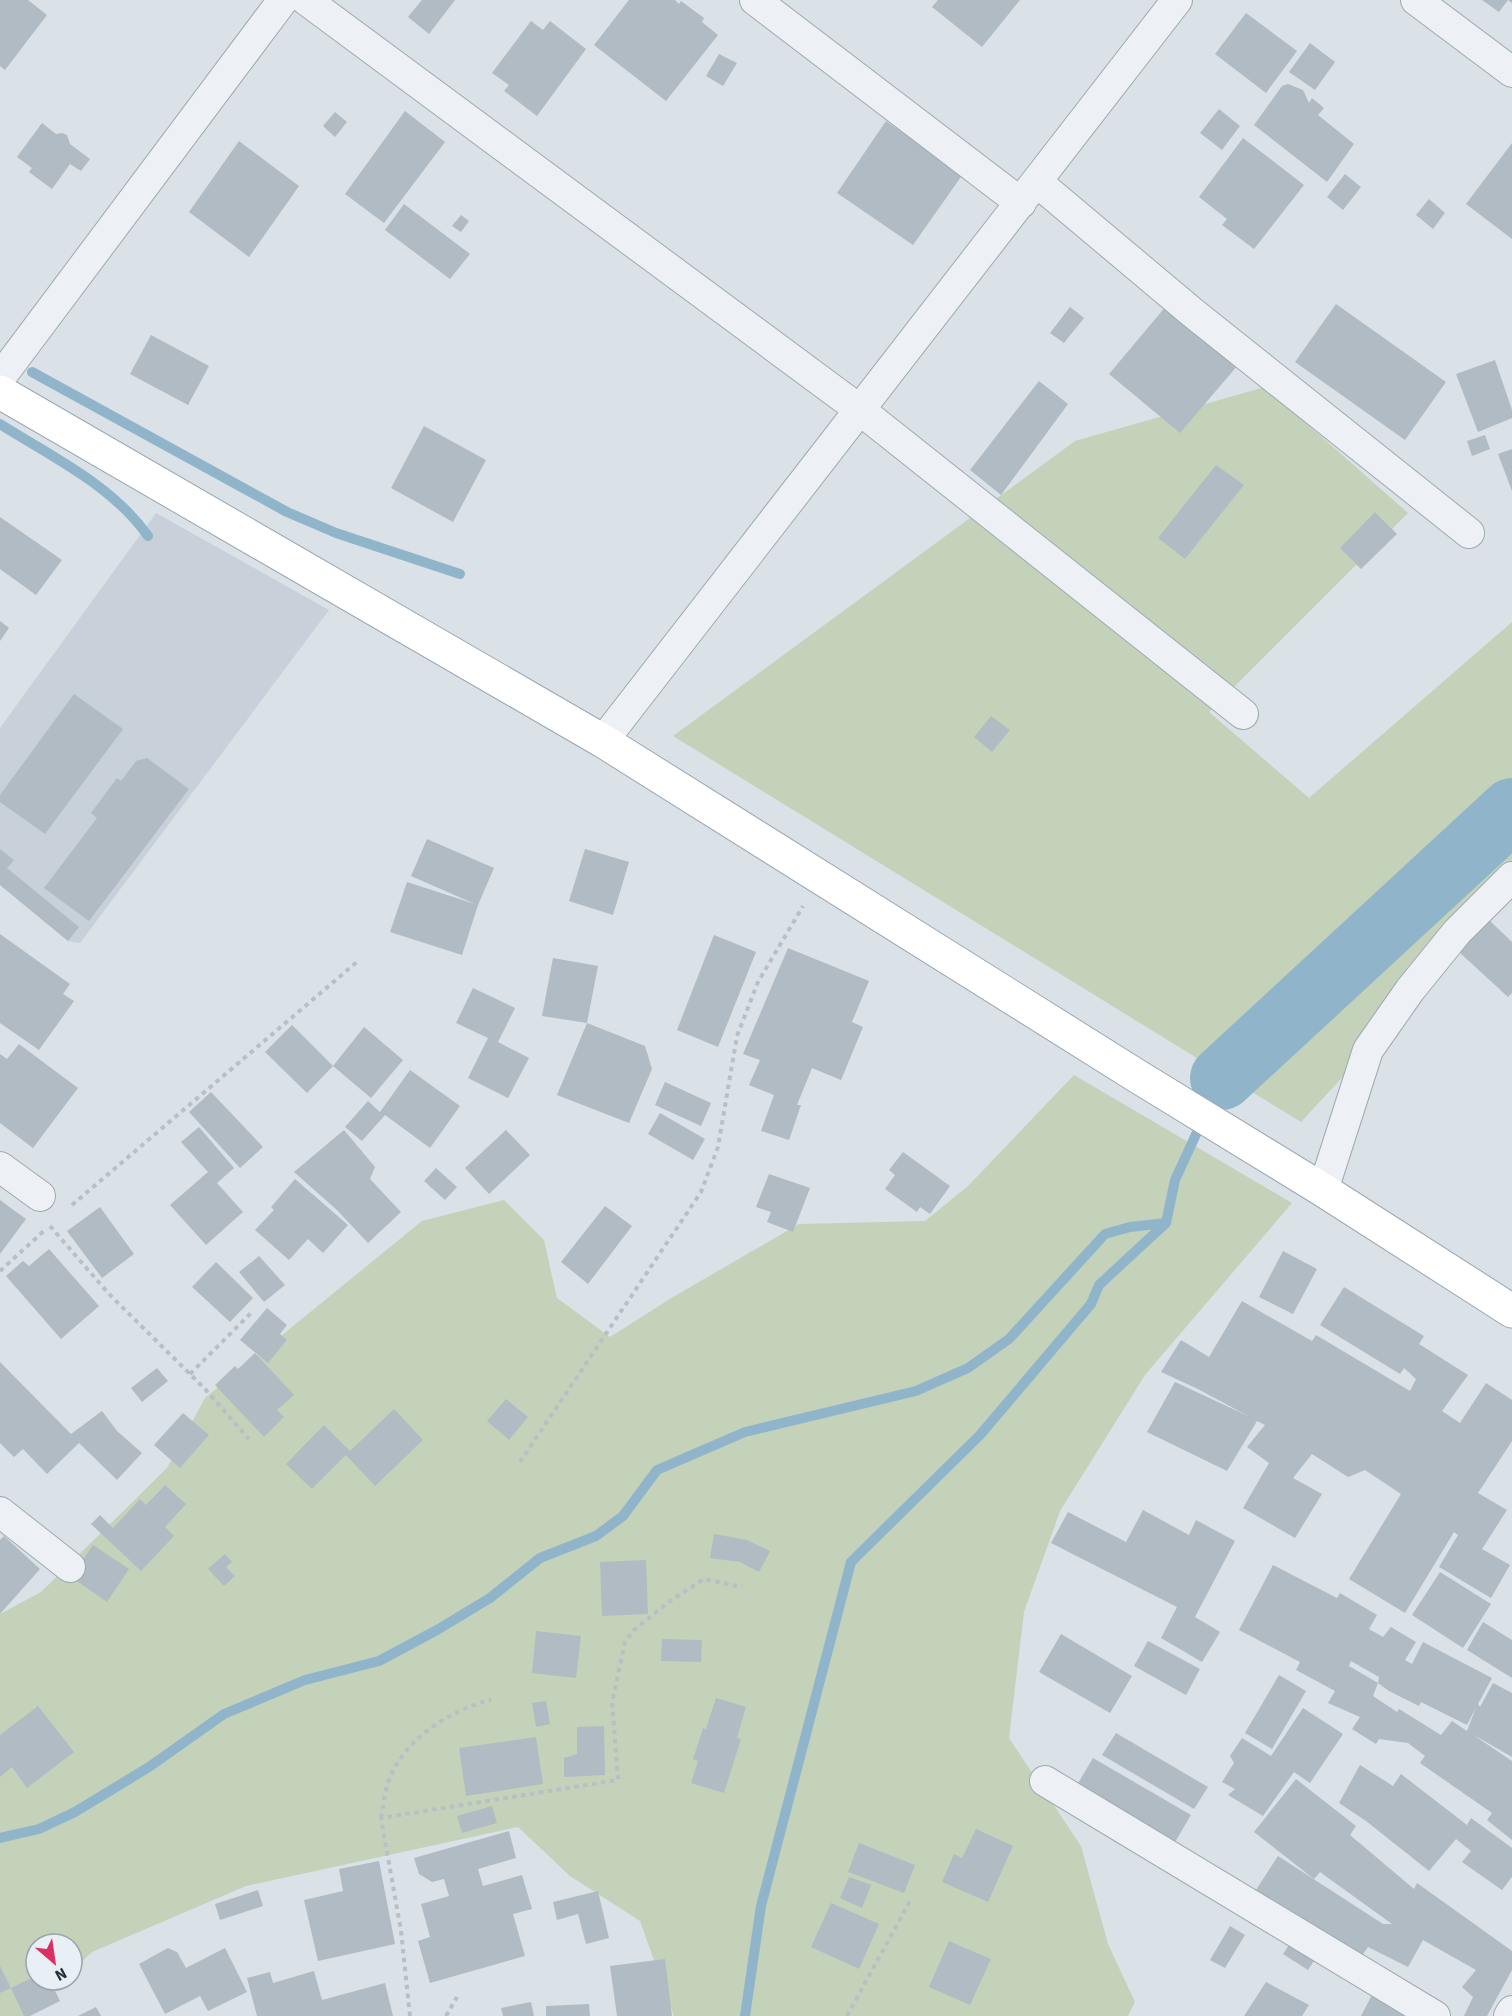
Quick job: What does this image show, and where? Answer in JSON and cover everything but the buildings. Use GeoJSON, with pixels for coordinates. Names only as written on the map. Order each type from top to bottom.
{"type":"FeatureCollection","features":[{"type":"Feature","properties":{"kind":"main road"},"geometry":{"type":"LineString","coordinates":[[0,392],[603,741],[1323,1190],[1512,1311]]}},
{"type":"Feature","properties":{"kind":"street"},"geometry":{"type":"LineString","coordinates":[[0,378],[283,0]]}},
{"type":"Feature","properties":{"kind":"street"},"geometry":{"type":"LineString","coordinates":[[306,0],[860,410],[1243,714]]}},
{"type":"Feature","properties":{"kind":"street"},"geometry":{"type":"LineString","coordinates":[[755,0],[1029,192],[1193,313],[1469,533]]}},
{"type":"Feature","properties":{"kind":"street"},"geometry":{"type":"LineString","coordinates":[[603,741],[1178,0]]}},
{"type":"Feature","properties":{"kind":"street"},"geometry":{"type":"LineString","coordinates":[[1416,0],[1512,72]]}},
{"type":"Feature","properties":{"kind":"street"},"geometry":{"type":"LineString","coordinates":[[1323,1190],[1368,1050],[1410,990],[1457,932],[1512,877]]}},
{"type":"Feature","properties":{"kind":"street"},"geometry":{"type":"LineString","coordinates":[[0,1167],[52,1204]]}},
{"type":"Feature","properties":{"kind":"street"},"geometry":{"type":"LineString","coordinates":[[0,1512],[70,1567]]}},
{"type":"Feature","properties":{"kind":"street"},"geometry":{"type":"LineString","coordinates":[[1045,1781],[1436,2016]]}},
{"type":"Feature","properties":{"kind":"street"},"geometry":{"type":"LineString","coordinates":[[1509,2016],[1512,2011]]}},
{"type":"Feature","properties":{"kind":"path"},"geometry":{"type":"LineString","coordinates":[[520,1462],[701,1192],[718,1147],[737,1036],[758,982],[820,877]]}},
{"type":"Feature","properties":{"kind":"path"},"geometry":{"type":"LineString","coordinates":[[0,1271],[50,1226],[52,1204],[358,961]]}},
{"type":"Feature","properties":{"kind":"path"},"geometry":{"type":"LineString","coordinates":[[50,1226],[109,1294],[190,1374],[249,1439]]}},
{"type":"Feature","properties":{"kind":"path"},"geometry":{"type":"LineString","coordinates":[[190,1374],[253,1311]]}},
{"type":"Feature","properties":{"kind":"path"},"geometry":{"type":"LineString","coordinates":[[381,1818],[618,1780],[612,1702],[625,1642],[634,1630],[670,1601],[704,1579],[742,1587]]}},
{"type":"Feature","properties":{"kind":"path"},"geometry":{"type":"LineString","coordinates":[[410,2016],[401,1931],[381,1818],[388,1785],[401,1758],[420,1736],[474,1704],[491,1700]]}},
{"type":"Feature","properties":{"kind":"path"},"geometry":{"type":"LineString","coordinates":[[847,2016],[910,1901]]}},
{"type":"Feature","properties":{"kind":"path"},"geometry":{"type":"LineString","coordinates":[[446,2016],[457,1997]]}},
{"type":"Feature","properties":{"kind":"shaded area"},"geometry":{"type":"Polygon","coordinates":[[[156,513],[329,610],[80,943],[68,941],[0,885],[0,728],[156,513]]]}},
{"type":"Feature","properties":{"kind":"green space"},"geometry":{"type":"Polygon","coordinates":[[[1265,387],[1408,513],[1209,712],[1309,798],[1512,622],[1512,894],[1301,1122],[673,736],[1075,441],[1265,387]]]}},
{"type":"Feature","properties":{"kind":"green space"},"geometry":{"type":"Polygon","coordinates":[[[1074,1075],[1292,1203],[1145,1375],[1060,1511],[1024,1612],[1009,1738],[1081,1846],[1108,1944],[1135,2002],[1128,2016],[674,2016],[640,1921],[570,1876],[518,1827],[246,1886],[92,1952],[84,1960],[84,1932],[24,1932],[24,1992],[49,1992],[23,2016],[0,2016],[0,1614],[41,1592],[167,1468],[205,1398],[422,1221],[504,1200],[544,1240],[557,1298],[610,1337],[673,1297],[799,1224],[925,1221],[968,1186],[1074,1075]]]}},
{"type":"Feature","properties":{"kind":"waterway"},"geometry":{"type":"LineString","coordinates":[[32,372],[287,512],[336,533],[460,574]]}},
{"type":"Feature","properties":{"kind":"waterway"},"geometry":{"type":"LineString","coordinates":[[0,424],[60,460],[99,487],[117,502],[148,536]]}},
{"type":"Feature","properties":{"kind":"waterway"},"geometry":{"type":"LineString","coordinates":[[1222,1078],[1512,810]]}},
{"type":"Feature","properties":{"kind":"waterway"},"geometry":{"type":"LineString","coordinates":[[745,2016],[761,1906],[851,1562],[980,1435],[1091,1304],[1099,1285],[1166,1223],[1175,1180],[1222,1078]]}},
{"type":"Feature","properties":{"kind":"waterway"},"geometry":{"type":"LineString","coordinates":[[0,1838],[39,1829],[75,1812],[149,1767],[224,1714],[305,1680],[379,1661],[437,1630],[490,1598],[540,1558],[596,1536],[623,1516],[657,1470],[745,1432],[916,1391],[968,1368],[1009,1339],[1105,1234],[1130,1227],[1166,1223]]}}]}
